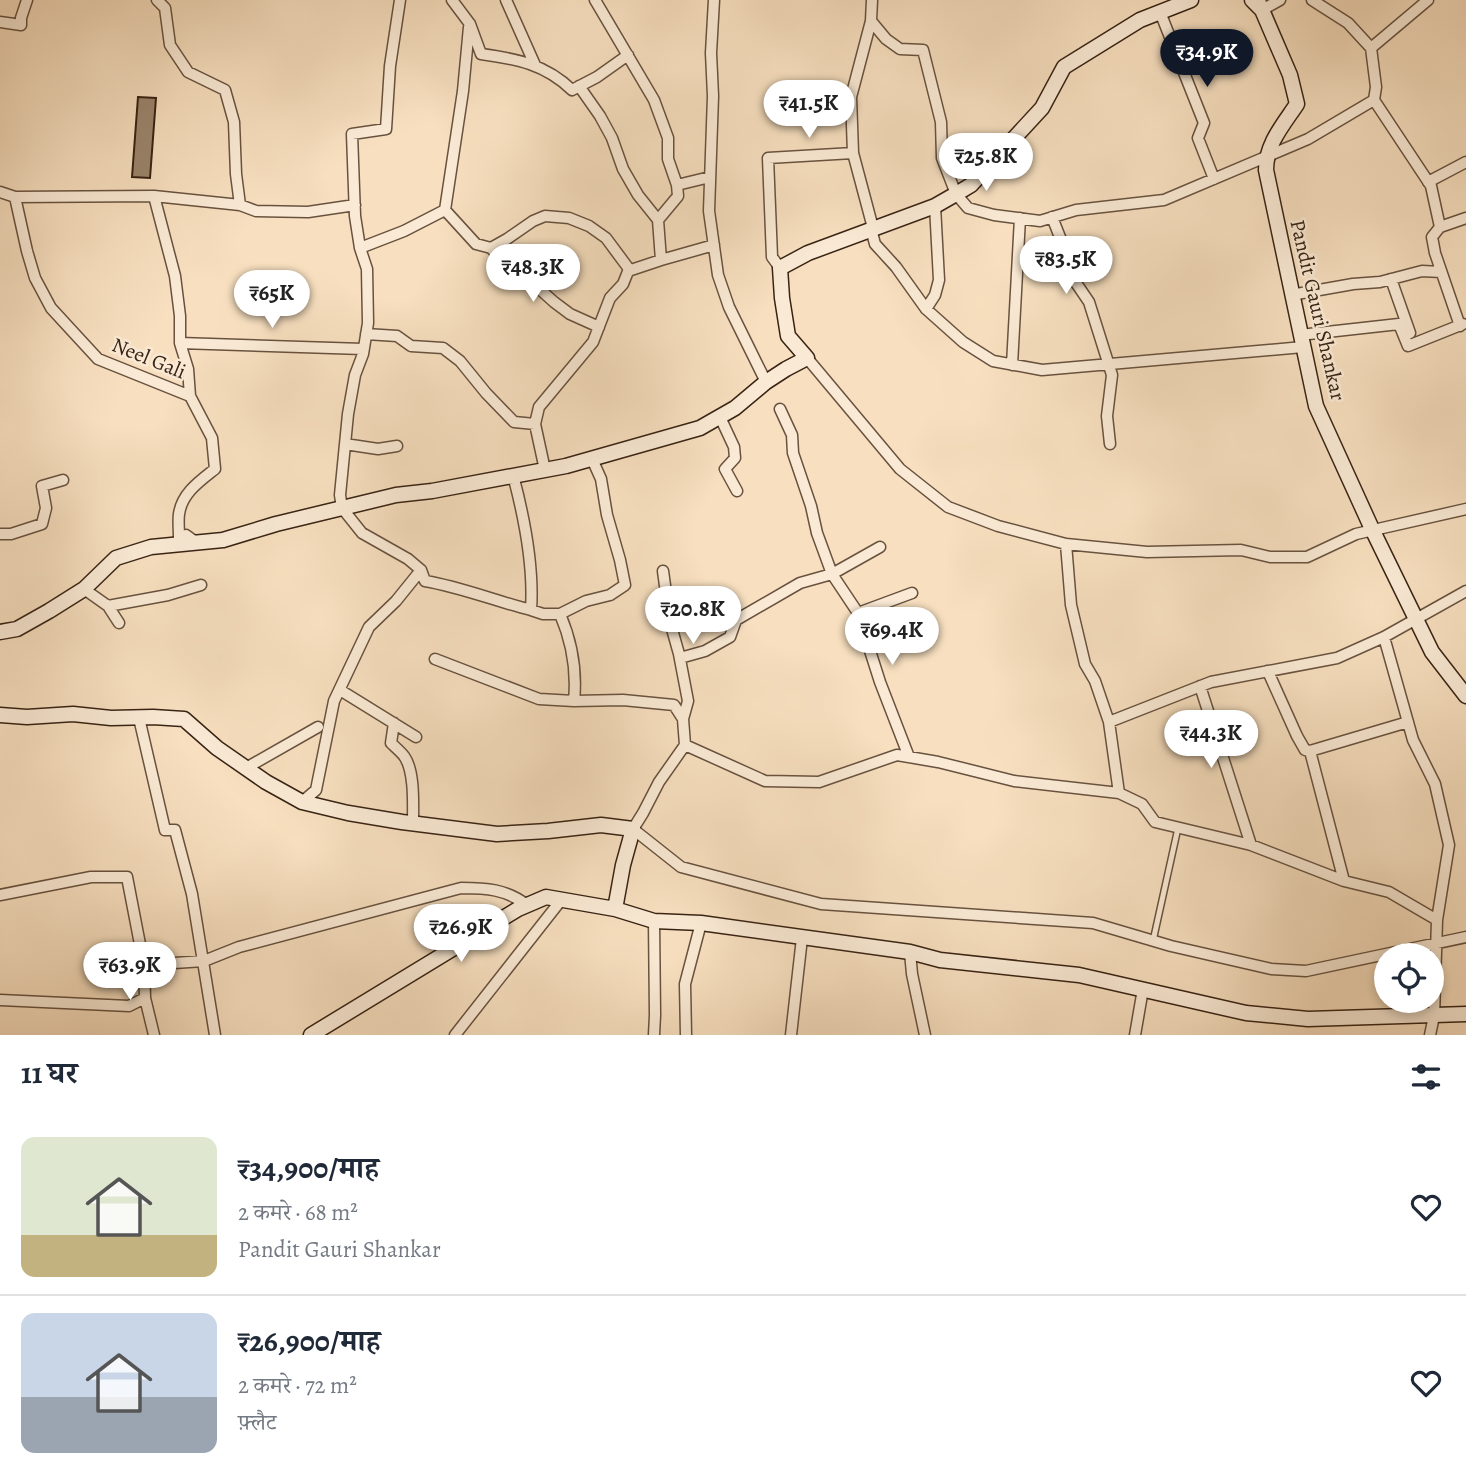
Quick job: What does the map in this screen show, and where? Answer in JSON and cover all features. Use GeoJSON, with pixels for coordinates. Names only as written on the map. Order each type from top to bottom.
{"type":"FeatureCollection","features":[{"type":"Feature","properties":{"kind":"street"},"geometry":{"type":"LineString","coordinates":[[0,22],[21,25],[27,0]]}},
{"type":"Feature","properties":{"kind":"street"},"geometry":{"type":"LineString","coordinates":[[157,0],[165,8],[170,45],[188,72],[225,90],[234,122],[240,205]]}},
{"type":"Feature","properties":{"kind":"street"},"geometry":{"type":"LineString","coordinates":[[400,0],[390,66],[386,129],[352,134],[355,205],[360,248],[367,270],[368,295],[366,334],[355,375],[345,444],[340,495],[342,508],[362,533],[408,559],[421,570],[425,581],[454,586],[543,614],[560,614],[586,601],[610,595],[625,585],[601,479],[592,459]]}},
{"type":"Feature","properties":{"kind":"street"},"geometry":{"type":"LineString","coordinates":[[452,0],[470,24],[481,54],[513,58],[535,65],[563,81],[572,90],[597,77],[628,55]]}},
{"type":"Feature","properties":{"kind":"street"},"geometry":{"type":"LineString","coordinates":[[506,0],[535,65]]}},
{"type":"Feature","properties":{"kind":"street"},"geometry":{"type":"LineString","coordinates":[[595,0],[653,100],[668,138],[668,159],[678,196],[658,220]]}},
{"type":"Feature","properties":{"kind":"street"},"geometry":{"type":"LineString","coordinates":[[714,0],[709,211],[718,275],[729,307],[766,382]]}},
{"type":"Feature","properties":{"kind":"street"},"geometry":{"type":"LineString","coordinates":[[872,0],[871,21],[851,97],[853,153],[875,244],[896,267],[926,309],[963,342],[993,361],[1042,370],[1109,364],[1301,341],[1399,324],[1408,346],[1463,324],[1441,272],[1432,237],[1440,227],[1466,218]]}},
{"type":"Feature","properties":{"kind":"street"},"geometry":{"type":"LineString","coordinates":[[780,268],[808,253],[935,206],[971,185],[1042,108],[1064,67],[1140,20],[1191,0]]}},
{"type":"Feature","properties":{"kind":"street"},"geometry":{"type":"LineString","coordinates":[[1266,156],[1274,138],[1297,104],[1290,75],[1258,3],[1280,0]]}},
{"type":"Feature","properties":{"kind":"street"},"geometry":{"type":"LineString","coordinates":[[1312,0],[1348,23],[1371,48],[1376,87],[1374,100],[1431,186],[1440,227]]}},
{"type":"Feature","properties":{"kind":"street"},"geometry":{"type":"LineString","coordinates":[[1371,48],[1428,0]]}},
{"type":"Feature","properties":{"kind":"street"},"geometry":{"type":"LineString","coordinates":[[1160,12],[1204,123],[1198,138],[1214,178]]}},
{"type":"Feature","properties":{"kind":"street"},"geometry":{"type":"LineString","coordinates":[[871,21],[886,39],[900,49],[923,50],[941,122],[942,158],[956,194],[968,208],[994,215],[1040,221],[1076,210],[1164,200],[1308,139],[1374,100]]}},
{"type":"Feature","properties":{"kind":"street"},"geometry":{"type":"LineString","coordinates":[[470,24],[446,210],[476,244],[491,248],[511,271],[535,285],[570,314],[599,327]]}},
{"type":"Feature","properties":{"kind":"street"},"geometry":{"type":"LineString","coordinates":[[579,86],[612,138],[623,169],[638,195],[658,220],[661,260]]}},
{"type":"Feature","properties":{"kind":"street"},"geometry":{"type":"LineString","coordinates":[[853,153],[768,158],[772,257],[780,268],[788,336],[900,469],[948,508],[998,526],[1066,544],[1147,552],[1241,550],[1270,558],[1307,557],[1372,529],[1466,509]]}},
{"type":"Feature","properties":{"kind":"street","name":"Pandit Gauri Shankar"},"geometry":{"type":"LineString","coordinates":[[1266,156],[1266,170],[1316,406],[1432,652],[1466,696]]}},
{"type":"Feature","properties":{"kind":"street"},"geometry":{"type":"LineString","coordinates":[[1428,181],[1466,162]]}},
{"type":"Feature","properties":{"kind":"street"},"geometry":{"type":"LineString","coordinates":[[677,185],[710,177]]}},
{"type":"Feature","properties":{"kind":"street"},"geometry":{"type":"LineString","coordinates":[[0,192],[15,197],[154,196],[240,205],[256,211],[308,212],[355,205]]}},
{"type":"Feature","properties":{"kind":"street"},"geometry":{"type":"LineString","coordinates":[[154,196],[176,276],[180,343],[188,369],[190,396]]}},
{"type":"Feature","properties":{"kind":"street","name":"Neel Gali"},"geometry":{"type":"LineString","coordinates":[[15,197],[35,278],[51,308],[98,359],[190,396],[212,438],[215,469],[195,485],[184,499],[179,512],[179,537],[186,536],[197,542]]}},
{"type":"Feature","properties":{"kind":"street"},"geometry":{"type":"LineString","coordinates":[[926,309],[935,295],[939,280],[935,206]]}},
{"type":"Feature","properties":{"kind":"street"},"geometry":{"type":"LineString","coordinates":[[360,248],[404,231],[446,210]]}},
{"type":"Feature","properties":{"kind":"street"},"geometry":{"type":"LineString","coordinates":[[491,248],[545,216],[569,218],[589,226],[606,238],[629,269],[623,284],[610,298],[593,342],[539,407],[535,424],[545,470]]}},
{"type":"Feature","properties":{"kind":"street"},"geometry":{"type":"LineString","coordinates":[[1012,365],[1020,218]]}},
{"type":"Feature","properties":{"kind":"street"},"geometry":{"type":"LineString","coordinates":[[1052,218],[1069,260],[1072,277],[1090,302],[1112,375],[1107,416],[1110,444]]}},
{"type":"Feature","properties":{"kind":"street"},"geometry":{"type":"LineString","coordinates":[[628,271],[714,245]]}},
{"type":"Feature","properties":{"kind":"street"},"geometry":{"type":"LineString","coordinates":[[1291,295],[1391,279],[1422,271],[1441,272]]}},
{"type":"Feature","properties":{"kind":"street"},"geometry":{"type":"LineString","coordinates":[[1391,279],[1413,344]]}},
{"type":"Feature","properties":{"kind":"street"},"geometry":{"type":"LineString","coordinates":[[366,334],[397,337],[411,346],[443,348],[460,361],[514,422],[535,424]]}},
{"type":"Feature","properties":{"kind":"street"},"geometry":{"type":"LineString","coordinates":[[180,343],[363,349]]}},
{"type":"Feature","properties":{"kind":"street"},"geometry":{"type":"LineString","coordinates":[[0,632],[17,629],[84,589],[116,558],[151,547],[223,540],[276,524],[396,495],[545,470],[700,428],[735,408],[766,382],[807,358]]}},
{"type":"Feature","properties":{"kind":"street"},"geometry":{"type":"LineString","coordinates":[[780,409],[792,435],[793,453],[817,533],[832,573],[858,613],[880,682],[909,757]]}},
{"type":"Feature","properties":{"kind":"street"},"geometry":{"type":"LineString","coordinates":[[720,417],[734,447],[735,458],[725,468],[737,491]]}},
{"type":"Feature","properties":{"kind":"street"},"geometry":{"type":"LineString","coordinates":[[345,444],[378,449],[397,446]]}},
{"type":"Feature","properties":{"kind":"street"},"geometry":{"type":"LineString","coordinates":[[503,477],[514,479],[519,498],[528,551],[531,610]]}},
{"type":"Feature","properties":{"kind":"street"},"geometry":{"type":"LineString","coordinates":[[0,534],[11,534],[42,524],[46,508],[42,486],[63,480]]}},
{"type":"Feature","properties":{"kind":"street"},"geometry":{"type":"LineString","coordinates":[[1066,544],[1071,605],[1085,664],[1095,681],[1109,722],[1119,793]]}},
{"type":"Feature","properties":{"kind":"street"},"geometry":{"type":"LineString","coordinates":[[680,658],[705,651],[730,637],[736,620],[800,583],[832,573],[880,547]]}},
{"type":"Feature","properties":{"kind":"street"},"geometry":{"type":"LineString","coordinates":[[302,802],[316,790],[334,701],[369,627],[396,601],[421,570]]}},
{"type":"Feature","properties":{"kind":"street"},"geometry":{"type":"LineString","coordinates":[[615,909],[633,829],[659,782],[685,745],[683,719],[688,701],[670,622],[663,572]]}},
{"type":"Feature","properties":{"kind":"street"},"geometry":{"type":"LineString","coordinates":[[108,606],[201,585]]}},
{"type":"Feature","properties":{"kind":"street"},"geometry":{"type":"LineString","coordinates":[[84,589],[108,606],[119,623]]}},
{"type":"Feature","properties":{"kind":"street"},"geometry":{"type":"LineString","coordinates":[[1109,722],[1211,682],[1337,658],[1417,620],[1466,591]]}},
{"type":"Feature","properties":{"kind":"street"},"geometry":{"type":"LineString","coordinates":[[858,613],[912,593]]}},
{"type":"Feature","properties":{"kind":"street"},"geometry":{"type":"LineString","coordinates":[[560,614],[569,635],[576,680],[574,701]]}},
{"type":"Feature","properties":{"kind":"street"},"geometry":{"type":"LineString","coordinates":[[1384,637],[1413,740],[1435,784],[1449,845],[1436,943],[1466,937]]}},
{"type":"Feature","properties":{"kind":"street"},"geometry":{"type":"LineString","coordinates":[[435,659],[540,699],[623,700],[674,705],[683,719]]}},
{"type":"Feature","properties":{"kind":"street"},"geometry":{"type":"LineString","coordinates":[[1266,671],[1305,750],[1310,751],[1408,722]]}},
{"type":"Feature","properties":{"kind":"street"},"geometry":{"type":"LineString","coordinates":[[1200,686],[1251,845]]}},
{"type":"Feature","properties":{"kind":"street"},"geometry":{"type":"LineString","coordinates":[[340,690],[416,737]]}},
{"type":"Feature","properties":{"kind":"street"},"geometry":{"type":"LineString","coordinates":[[0,715],[27,717],[73,714],[111,718],[184,719],[217,748],[266,782],[302,802],[413,824],[497,834],[601,825],[633,829],[681,867],[821,904],[1093,923],[1153,941],[1271,969],[1306,971],[1374,956]]}},
{"type":"Feature","properties":{"kind":"street"},"geometry":{"type":"LineString","coordinates":[[139,718],[165,830],[175,830],[192,894],[215,1035]]}},
{"type":"Feature","properties":{"kind":"street"},"geometry":{"type":"LineString","coordinates":[[394,723],[391,743],[405,757],[411,776],[413,824]]}},
{"type":"Feature","properties":{"kind":"street"},"geometry":{"type":"LineString","coordinates":[[246,768],[318,727]]}},
{"type":"Feature","properties":{"kind":"street"},"geometry":{"type":"LineString","coordinates":[[685,745],[765,781],[819,782],[897,755],[1014,780],[1119,793],[1142,804],[1155,822],[1251,845],[1344,881],[1389,892],[1437,920]]}},
{"type":"Feature","properties":{"kind":"street"},"geometry":{"type":"LineString","coordinates":[[1310,751],[1344,881]]}},
{"type":"Feature","properties":{"kind":"street"},"geometry":{"type":"LineString","coordinates":[[0,895],[91,877],[127,877],[144,965],[145,998],[154,1035]]}},
{"type":"Feature","properties":{"kind":"street"},"geometry":{"type":"LineString","coordinates":[[144,965],[204,961],[239,947],[461,888],[483,888],[514,895],[527,905]]}},
{"type":"Feature","properties":{"kind":"street"},"geometry":{"type":"LineString","coordinates":[[311,1035],[527,905],[546,897],[615,909],[654,921],[701,923],[910,952],[940,960],[1079,975],[1246,1013],[1308,1018],[1466,1014]]}},
{"type":"Feature","properties":{"kind":"street"},"geometry":{"type":"LineString","coordinates":[[455,1035],[562,899]]}},
{"type":"Feature","properties":{"kind":"street"},"geometry":{"type":"LineString","coordinates":[[653,1035],[654,921]]}},
{"type":"Feature","properties":{"kind":"street"},"geometry":{"type":"LineString","coordinates":[[686,1035],[685,984],[701,923]]}},
{"type":"Feature","properties":{"kind":"street"},"geometry":{"type":"LineString","coordinates":[[791,1035],[802,938]]}},
{"type":"Feature","properties":{"kind":"street"},"geometry":{"type":"LineString","coordinates":[[910,952],[925,1035]]}},
{"type":"Feature","properties":{"kind":"street"},"geometry":{"type":"LineString","coordinates":[[1135,1035],[1143,989]]}},
{"type":"Feature","properties":{"kind":"street"},"geometry":{"type":"LineString","coordinates":[[0,1000],[129,1006],[145,998]]}},
{"type":"Feature","properties":{"kind":"street"},"geometry":{"type":"LineString","coordinates":[[1430,1035],[1434,1013]]}},
{"type":"Feature","properties":{"kind":"lane"},"geometry":{"type":"LineString","coordinates":[[1153,941],[1178,827]]}},
{"type":"Feature","properties":{"kind":"building"},"geometry":{"type":"Polygon","coordinates":[[[138,97],[156,98],[150,178],[132,177],[138,97]]]}}]}
